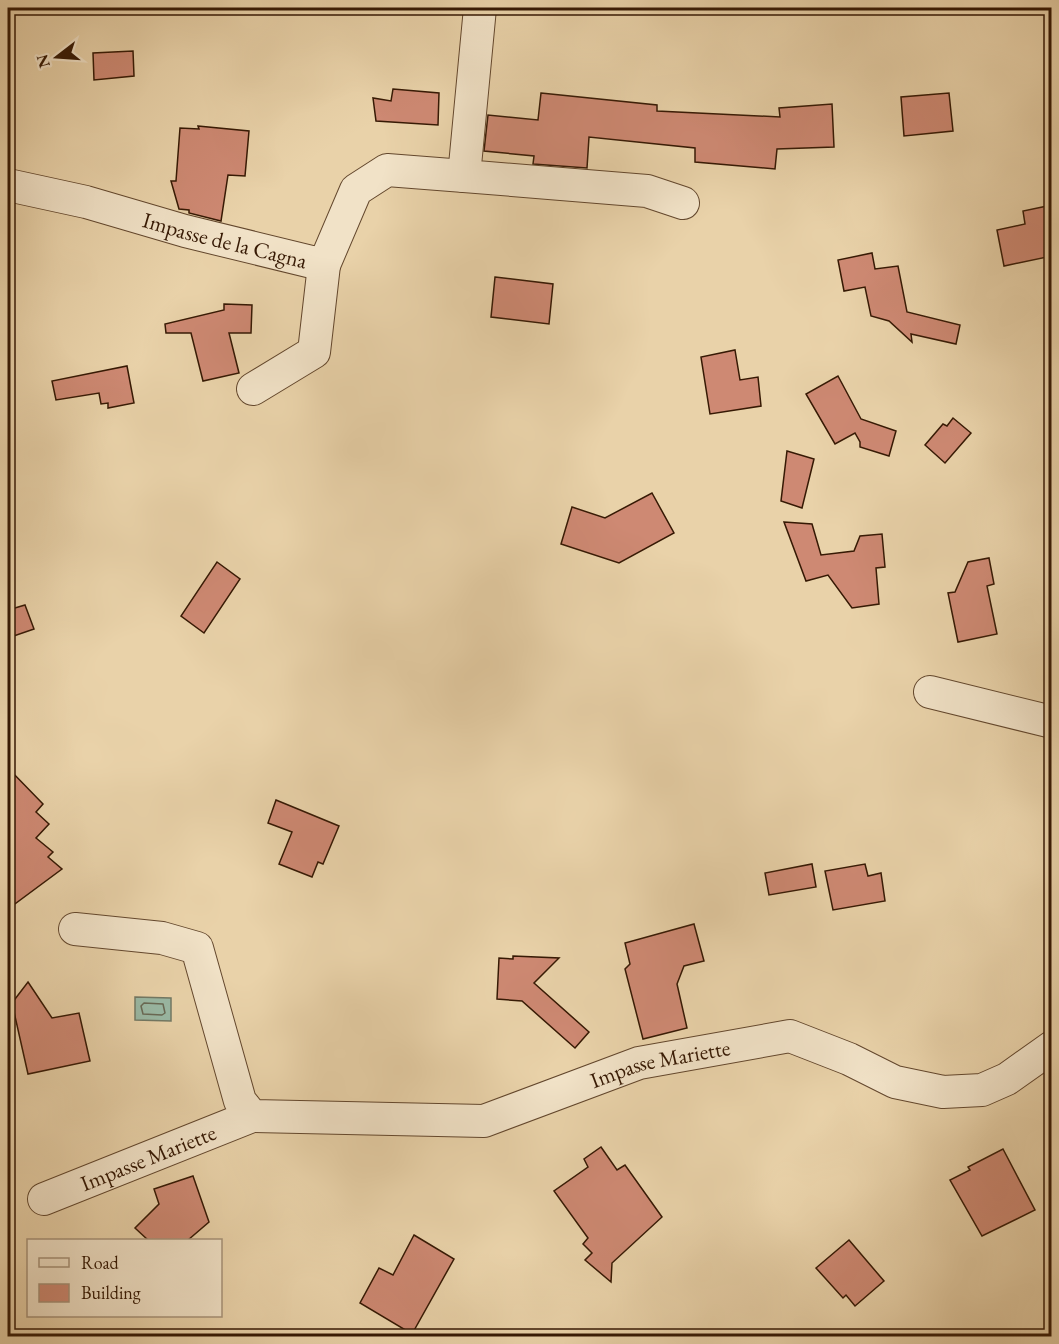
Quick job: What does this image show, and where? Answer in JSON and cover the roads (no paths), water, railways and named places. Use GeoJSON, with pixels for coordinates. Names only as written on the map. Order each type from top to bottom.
{"type":"FeatureCollection","features":[{"type":"Feature","properties":{"kind":"street"},"geometry":{"type":"LineString","coordinates":[[464,176],[480,8]]}},
{"type":"Feature","properties":{"kind":"street","name":"Impasse de la Cagna"},"geometry":{"type":"LineString","coordinates":[[8,185],[86,202],[185,231],[324,265],[356,190],[387,170],[647,191],[683,202]]}},
{"type":"Feature","properties":{"kind":"street"},"geometry":{"type":"LineString","coordinates":[[253,389],[314,352],[324,265]]}},
{"type":"Feature","properties":{"kind":"street"},"geometry":{"type":"LineString","coordinates":[[930,692],[1052,722]]}},
{"type":"Feature","properties":{"kind":"street"},"geometry":{"type":"LineString","coordinates":[[75,929],[162,938],[197,948],[240,1101],[252,1116]]}},
{"type":"Feature","properties":{"kind":"street","name":"Impasse Mariette"},"geometry":{"type":"LineString","coordinates":[[44,1200],[252,1116],[484,1121],[639,1063],[790,1036],[849,1059],[895,1082],[943,1092],[982,1090],[1007,1079],[1052,1047]]}},
{"type":"Feature","properties":{"kind":"water"},"geometry":{"type":"Polygon","coordinates":[[[135,997],[171,998],[171,1021],[135,1020],[135,997]]]}}]}
